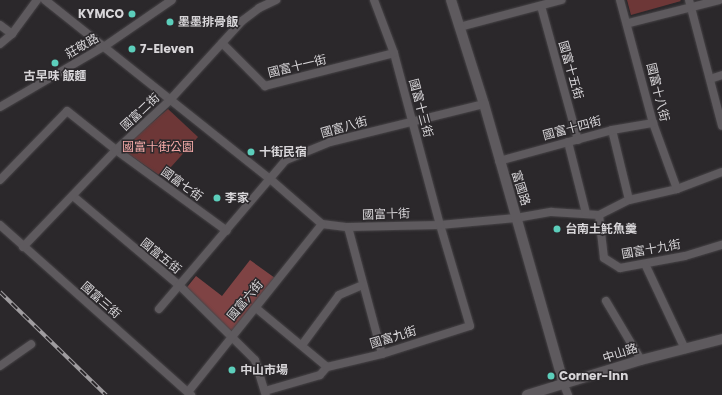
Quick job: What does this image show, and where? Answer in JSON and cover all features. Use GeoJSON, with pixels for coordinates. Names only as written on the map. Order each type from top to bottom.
{"type":"FeatureCollection","features":[{"type":"Feature","properties":{"kind":"street"},"geometry":{"type":"LineString","coordinates":[[0,44],[12,34],[37,0]]}},
{"type":"Feature","properties":{"kind":"street"},"geometry":{"type":"LineString","coordinates":[[45,0],[105,46],[169,100],[269,178],[322,224]]}},
{"type":"Feature","properties":{"kind":"street","name":"莊敬路"},"geometry":{"type":"LineString","coordinates":[[0,107],[105,46],[172,0]]}},
{"type":"Feature","properties":{"kind":"street","name":"國富二街"},"geometry":{"type":"LineString","coordinates":[[23,247],[116,150],[169,100],[242,21],[260,8],[276,0]]}},
{"type":"Feature","properties":{"kind":"street","name":"國富十三街"},"geometry":{"type":"LineString","coordinates":[[374,0],[394,53],[413,121],[440,225],[470,326],[465,327]]}},
{"type":"Feature","properties":{"kind":"street","name":"富國路"},"geometry":{"type":"LineString","coordinates":[[451,0],[484,104],[564,385]]}},
{"type":"Feature","properties":{"kind":"street"},"geometry":{"type":"LineString","coordinates":[[459,27],[562,0]]}},
{"type":"Feature","properties":{"kind":"street","name":"國富十八街"},"geometry":{"type":"LineString","coordinates":[[620,0],[629,23],[653,123],[677,189]]}},
{"type":"Feature","properties":{"kind":"street"},"geometry":{"type":"LineString","coordinates":[[689,0],[722,126]]}},
{"type":"Feature","properties":{"kind":"street"},"geometry":{"type":"LineString","coordinates":[[629,23],[719,0]]}},
{"type":"Feature","properties":{"kind":"street","name":"國富十五街"},"geometry":{"type":"LineString","coordinates":[[541,6],[578,140]]}},
{"type":"Feature","properties":{"kind":"street"},"geometry":{"type":"LineString","coordinates":[[0,25],[12,34]]}},
{"type":"Feature","properties":{"kind":"street","name":"國富十一街"},"geometry":{"type":"LineString","coordinates":[[222,43],[265,86],[394,53]]}},
{"type":"Feature","properties":{"kind":"street"},"geometry":{"type":"LineString","coordinates":[[710,79],[722,75]]}},
{"type":"Feature","properties":{"kind":"street","name":"國富八街"},"geometry":{"type":"LineString","coordinates":[[159,309],[227,231],[269,178],[286,160],[330,142],[484,104]]}},
{"type":"Feature","properties":{"kind":"street","name":"國富七街"},"geometry":{"type":"LineString","coordinates":[[0,180],[67,111],[116,150],[227,231]]}},
{"type":"Feature","properties":{"kind":"street","name":"國富十四街"},"geometry":{"type":"LineString","coordinates":[[499,161],[612,130],[653,123]]}},
{"type":"Feature","properties":{"kind":"street"},"geometry":{"type":"LineString","coordinates":[[612,130],[629,200]]}},
{"type":"Feature","properties":{"kind":"street"},"geometry":{"type":"LineString","coordinates":[[568,142],[586,213]]}},
{"type":"Feature","properties":{"kind":"street"},"geometry":{"type":"LineString","coordinates":[[599,215],[629,200],[677,189],[722,172]]}},
{"type":"Feature","properties":{"kind":"street","name":"國富五街"},"geometry":{"type":"LineString","coordinates":[[73,196],[180,286],[255,360],[266,393]]}},
{"type":"Feature","properties":{"kind":"street","name":"國富十街"},"geometry":{"type":"LineString","coordinates":[[322,224],[348,227],[440,225],[516,218],[551,212],[599,215]]}},
{"type":"Feature","properties":{"kind":"street","name":"國富十九街"},"geometry":{"type":"LineString","coordinates":[[599,215],[604,258],[620,268],[645,264],[722,245]]}},
{"type":"Feature","properties":{"kind":"street","name":"國富六街"},"geometry":{"type":"LineString","coordinates":[[189,394],[231,336],[256,308],[322,224]]}},
{"type":"Feature","properties":{"kind":"street","name":"國富三街"},"geometry":{"type":"LineString","coordinates":[[0,225],[189,394]]}},
{"type":"Feature","properties":{"kind":"street"},"geometry":{"type":"LineString","coordinates":[[348,227],[382,354]]}},
{"type":"Feature","properties":{"kind":"street"},"geometry":{"type":"LineString","coordinates":[[645,264],[685,349]]}},
{"type":"Feature","properties":{"kind":"street"},"geometry":{"type":"LineString","coordinates":[[302,346],[339,295],[363,285]]}},
{"type":"Feature","properties":{"kind":"street"},"geometry":{"type":"LineString","coordinates":[[606,301],[641,360]]}},
{"type":"Feature","properties":{"kind":"street"},"geometry":{"type":"LineString","coordinates":[[256,308],[327,367]]}},
{"type":"Feature","properties":{"kind":"street","name":"國富九街"},"geometry":{"type":"LineString","coordinates":[[266,393],[320,375],[327,367],[382,354],[465,327]]}},
{"type":"Feature","properties":{"kind":"street","name":"中山路"},"geometry":{"type":"LineString","coordinates":[[527,395],[564,385],[641,360],[722,339]]}},
{"type":"Feature","properties":{"kind":"street"},"geometry":{"type":"LineString","coordinates":[[0,366],[31,344]]}},
{"type":"Feature","properties":{"kind":"street"},"geometry":{"type":"LineString","coordinates":[[564,385],[568,395]]}},
{"type":"Feature","properties":{"kind":"green space"},"geometry":{"type":"Polygon","coordinates":[[[627,0],[680,0],[681,1],[631,15],[627,0]]]}},
{"type":"Feature","properties":{"kind":"green space","name":"國富十街公園"},"geometry":{"type":"Polygon","coordinates":[[[168,109],[198,137],[162,177],[121,149],[168,109]]]}},
{"type":"Feature","properties":{"kind":"shaded area"},"geometry":{"type":"Polygon","coordinates":[[[250,260],[275,278],[231,333],[184,291],[196,276],[222,296],[250,260]]]}},
{"type":"Feature","properties":{"kind":"railway"},"geometry":{"type":"LineString","coordinates":[[0,292],[106,395]]}},
{"type":"Feature","properties":{"kind":"place","name":"KYMCO"},"geometry":{"type":"Point","coordinates":[132,14]}},
{"type":"Feature","properties":{"kind":"place","name":"墨墨排骨飯"},"geometry":{"type":"Point","coordinates":[170,22]}},
{"type":"Feature","properties":{"kind":"place","name":"7-Eleven"},"geometry":{"type":"Point","coordinates":[132,49]}},
{"type":"Feature","properties":{"kind":"place","name":"古早味 飯麵"},"geometry":{"type":"Point","coordinates":[55,63]}},
{"type":"Feature","properties":{"kind":"place","name":"十街民宿"},"geometry":{"type":"Point","coordinates":[251,152]}},
{"type":"Feature","properties":{"kind":"place","name":"李家"},"geometry":{"type":"Point","coordinates":[217,198]}},
{"type":"Feature","properties":{"kind":"place","name":"台南土魠魚羹"},"geometry":{"type":"Point","coordinates":[557,229]}},
{"type":"Feature","properties":{"kind":"place","name":"中山市場"},"geometry":{"type":"Point","coordinates":[232,370]}},
{"type":"Feature","properties":{"kind":"place","name":"Corner-Inn"},"geometry":{"type":"Point","coordinates":[551,376]}}]}
